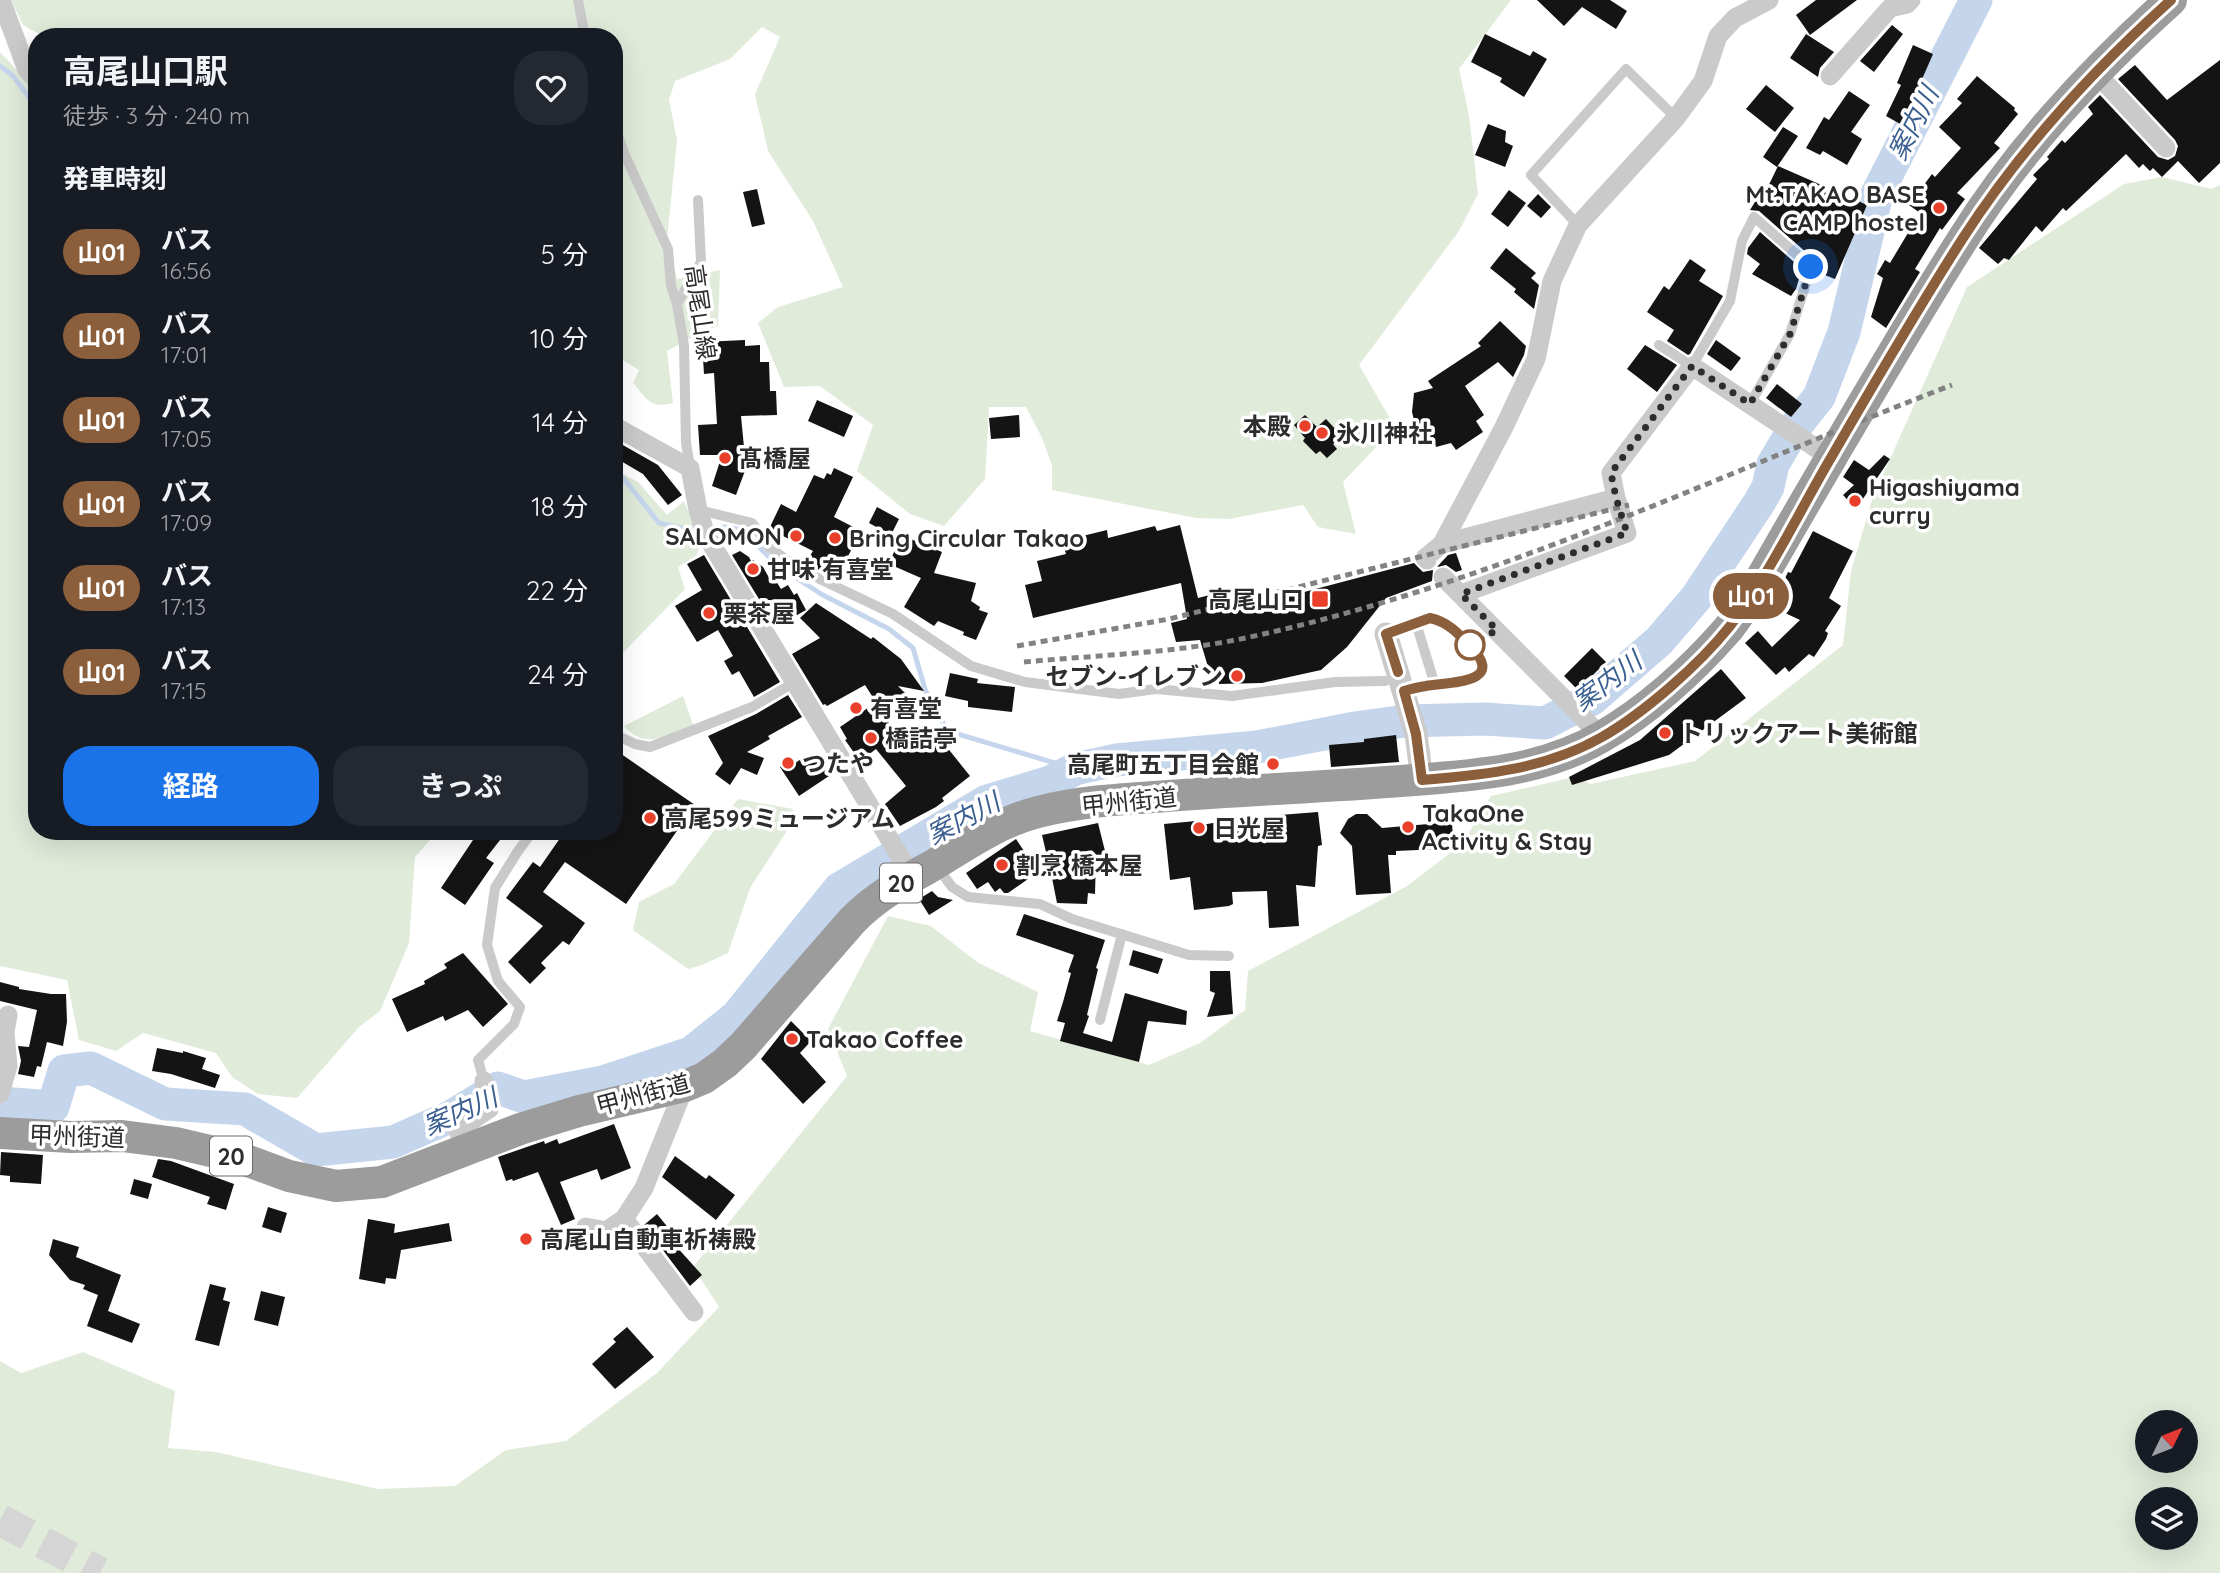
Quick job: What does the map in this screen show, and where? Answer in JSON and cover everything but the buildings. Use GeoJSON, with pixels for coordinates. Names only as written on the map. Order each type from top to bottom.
{"type":"FeatureCollection","features":[{"type":"Feature","properties":{"kind":"highway","name":"甲州街道"},"geometry":{"type":"LineString","coordinates":[[0,1133],[71,1137],[121,1136],[176,1143],[240,1158],[289,1176],[336,1186],[382,1182],[520,1129],[685,1086],[704,1078],[744,1046],[870,902],[914,867],[1008,822],[1039,812],[1107,800],[1496,773],[1524,768],[1595,730],[1630,719],[1687,671],[1728,628],[1750,597],[1823,452],[2011,169],[2057,112],[2171,0]]}},
{"type":"Feature","properties":{"kind":"street"},"geometry":{"type":"LineString","coordinates":[[1,0],[28,71]]}},
{"type":"Feature","properties":{"kind":"street"},"geometry":{"type":"LineString","coordinates":[[1427,560],[1425,558],[1442,544],[1503,429],[1536,359],[1552,282],[1578,225],[1676,118],[1703,81],[1718,36],[1735,18],[1769,0]]}},
{"type":"Feature","properties":{"kind":"street"},"geometry":{"type":"LineString","coordinates":[[1830,76],[1890,8],[1907,4],[1911,0]]}},
{"type":"Feature","properties":{"kind":"street"},"geometry":{"type":"LineString","coordinates":[[2095,72],[2166,148]]}},
{"type":"Feature","properties":{"kind":"street"},"geometry":{"type":"LineString","coordinates":[[1461,594],[1627,533],[1611,473],[1692,366],[1823,452]]}},
{"type":"Feature","properties":{"kind":"street"},"geometry":{"type":"LineString","coordinates":[[623,431],[690,468]]}},
{"type":"Feature","properties":{"kind":"street","name":"高尾山線"},"geometry":{"type":"LineString","coordinates":[[690,468],[701,521],[885,832],[914,867]]}},
{"type":"Feature","properties":{"kind":"street"},"geometry":{"type":"LineString","coordinates":[[1442,544],[1616,498]]}},
{"type":"Feature","properties":{"kind":"street"},"geometry":{"type":"LineString","coordinates":[[1443,577],[1595,730]]}},
{"type":"Feature","properties":{"kind":"street"},"geometry":{"type":"LineString","coordinates":[[1386,634],[1398,690],[1416,734],[1422,780]]}},
{"type":"Feature","properties":{"kind":"street"},"geometry":{"type":"LineString","coordinates":[[0,1092],[8,1066],[5,1032],[11,1016]]}},
{"type":"Feature","properties":{"kind":"street"},"geometry":{"type":"LineString","coordinates":[[465,1150],[458,1130],[488,1109],[484,1082]]}},
{"type":"Feature","properties":{"kind":"street"},"geometry":{"type":"LineString","coordinates":[[586,1227],[606,1231],[624,1219],[644,1188],[685,1086]]}},
{"type":"Feature","properties":{"kind":"street"},"geometry":{"type":"LineString","coordinates":[[624,1219],[694,1312]]}},
{"type":"Feature","properties":{"kind":"lane"},"geometry":{"type":"LineString","coordinates":[[578,0],[583,28]]}},
{"type":"Feature","properties":{"kind":"lane"},"geometry":{"type":"LineString","coordinates":[[1578,225],[1531,174],[1626,69],[1676,118]]}},
{"type":"Feature","properties":{"kind":"lane","name":"高尾山線"},"geometry":{"type":"LineString","coordinates":[[623,150],[668,249],[671,286],[684,345],[686,443],[690,468]]}},
{"type":"Feature","properties":{"kind":"lane"},"geometry":{"type":"LineString","coordinates":[[677,304],[701,261],[698,201]]}},
{"type":"Feature","properties":{"kind":"lane"},"geometry":{"type":"LineString","coordinates":[[1659,345],[1692,366],[1731,301],[1742,241],[1754,217],[1811,267],[1790,334],[1750,404]]}},
{"type":"Feature","properties":{"kind":"lane"},"geometry":{"type":"LineString","coordinates":[[701,521],[752,523],[769,547],[799,569],[893,614],[971,666],[1025,681],[1119,694],[1156,689],[1232,696],[1335,682],[1398,690],[1459,683],[1475,679],[1480,672],[1482,664],[1479,655],[1451,626],[1440,620],[1430,618],[1386,634]]}},
{"type":"Feature","properties":{"kind":"lane"},"geometry":{"type":"LineString","coordinates":[[1416,623],[1435,685]]}},
{"type":"Feature","properties":{"kind":"lane"},"geometry":{"type":"LineString","coordinates":[[623,738],[650,747],[752,708],[796,681]]}},
{"type":"Feature","properties":{"kind":"lane"},"geometry":{"type":"LineString","coordinates":[[484,1082],[478,1060],[514,1024],[520,1007],[498,981],[487,945],[495,888],[526,840]]}},
{"type":"Feature","properties":{"kind":"lane"},"geometry":{"type":"LineString","coordinates":[[914,867],[968,897],[1040,904],[1072,919],[1189,955],[1229,956]]}},
{"type":"Feature","properties":{"kind":"lane"},"geometry":{"type":"LineString","coordinates":[[1100,1020],[1122,934]]}},
{"type":"Feature","properties":{"kind":"green space"},"geometry":{"type":"Polygon","coordinates":[[[11,0],[1511,0],[1459,69],[1469,115],[1478,194],[1459,231],[1359,365],[1395,427],[1343,482],[1356,534],[1318,527],[1303,505],[1229,519],[1196,518],[1052,490],[1052,465],[1026,407],[989,407],[985,479],[944,526],[910,514],[857,471],[873,425],[820,386],[784,387],[758,323],[778,307],[843,287],[813,221],[768,151],[755,94],[780,37],[762,27],[730,59],[675,81],[669,100],[677,140],[667,240],[677,279],[720,270],[718,326],[667,351],[673,403],[659,405],[646,398],[633,383],[639,370],[623,360],[623,28],[28,28],[23,25],[11,0]]]}},
{"type":"Feature","properties":{"kind":"green space"},"geometry":{"type":"Polygon","coordinates":[[[0,52],[28,80],[28,840],[430,840],[415,857],[409,943],[380,1011],[359,1027],[297,1098],[258,1094],[232,1077],[216,1053],[143,1033],[116,1051],[79,1040],[67,980],[0,966],[0,52]]]}},
{"type":"Feature","properties":{"kind":"green space"},"geometry":{"type":"Polygon","coordinates":[[[2162,177],[2211,189],[2220,185],[2220,1573],[0,1573],[0,1361],[21,1373],[83,1352],[175,1391],[168,1448],[216,1452],[378,1489],[455,1486],[506,1450],[566,1441],[657,1373],[719,1307],[693,1267],[847,1076],[828,1029],[888,916],[931,926],[977,962],[1038,992],[1030,1031],[1149,1065],[1200,1043],[1245,1010],[1248,971],[1407,886],[1462,844],[1491,796],[1574,777],[1591,784],[1695,761],[1843,645],[1851,571],[1873,497],[1967,287],[2124,184],[2162,177]]]}},
{"type":"Feature","properties":{"kind":"green space"},"geometry":{"type":"Polygon","coordinates":[[[623,474],[638,482],[667,515],[684,501],[701,541],[697,555],[678,567],[685,589],[623,653],[623,474]]]}},
{"type":"Feature","properties":{"kind":"green space"},"geometry":{"type":"Polygon","coordinates":[[[683,696],[693,725],[657,739],[641,738],[624,726],[683,696]]]}},
{"type":"Feature","properties":{"kind":"green space"},"geometry":{"type":"Polygon","coordinates":[[[738,799],[793,809],[792,823],[750,888],[728,953],[688,969],[633,930],[639,902],[674,884],[738,799]]]}},
{"type":"Feature","properties":{"kind":"waterway","name":"案内川"},"geometry":{"type":"LineString","coordinates":[[0,1103],[53,1107],[64,1071],[91,1068],[165,1104],[245,1109],[316,1150],[393,1142],[450,1117],[498,1088],[524,1097],[603,1082],[691,1053],[736,1017],[839,889],[987,801],[1050,782],[1075,769],[1116,760],[1257,747],[1405,721],[1485,719],[1545,723],[1592,699],[1659,641],[1696,598],[1759,503],[1768,487],[1773,464],[1795,427],[1819,397],[1844,332],[1877,194],[1976,0]]}},
{"type":"Feature","properties":{"kind":"waterway"},"geometry":{"type":"LineString","coordinates":[[0,66],[13,76],[28,96]]}},
{"type":"Feature","properties":{"kind":"waterway"},"geometry":{"type":"LineString","coordinates":[[623,478],[659,523],[689,530],[700,529]]}},
{"type":"Feature","properties":{"kind":"waterway"},"geometry":{"type":"LineString","coordinates":[[709,528],[742,530],[778,566],[821,594],[889,629],[913,648],[925,689],[937,716],[951,732],[1075,769]]}},
{"type":"Feature","properties":{"kind":"tunnel"},"geometry":{"type":"LineString","coordinates":[[0,1520],[100,1573]]}},
{"type":"Feature","properties":{"kind":"railway"},"geometry":{"type":"LineString","coordinates":[[1024,662],[1194,647],[1250,637],[1341,615],[1430,588],[1606,524],[1952,385]]}},
{"type":"Feature","properties":{"kind":"railway"},"geometry":{"type":"LineString","coordinates":[[1017,646],[1169,619],[1629,505]]}},
{"type":"Feature","properties":{"kind":"bus line","name":"山01"},"geometry":{"type":"LineString","coordinates":[[1398,672],[1386,634],[1430,618],[1451,626],[1479,655],[1482,664],[1475,679],[1404,691],[1416,734],[1422,780],[1524,768],[1590,743],[1630,719],[1687,671],[1728,628],[1750,597],[1963,239],[2011,169],[2057,112],[2134,33],[2171,0]]}},
{"type":"Feature","properties":{"kind":"place","name":"Mt.TAKAO BASE CAMP hostel"},"geometry":{"type":"Point","coordinates":[1939,208]}},
{"type":"Feature","properties":{"kind":"place","name":"本殿"},"geometry":{"type":"Point","coordinates":[1305,426]}},
{"type":"Feature","properties":{"kind":"place","name":"氷川神社"},"geometry":{"type":"Point","coordinates":[1322,433]}},
{"type":"Feature","properties":{"kind":"place","name":"髙橋屋"},"geometry":{"type":"Point","coordinates":[725,458]}},
{"type":"Feature","properties":{"kind":"place","name":"Higashiyama curry"},"geometry":{"type":"Point","coordinates":[1855,501]}},
{"type":"Feature","properties":{"kind":"place","name":"SALOMON"},"geometry":{"type":"Point","coordinates":[796,536]}},
{"type":"Feature","properties":{"kind":"place","name":"Bring Circular Takao"},"geometry":{"type":"Point","coordinates":[835,538]}},
{"type":"Feature","properties":{"kind":"place","name":"甘味 有喜堂"},"geometry":{"type":"Point","coordinates":[753,569]}},
{"type":"Feature","properties":{"kind":"place","name":"高尾山口"},"geometry":{"type":"Point","coordinates":[1320,599]}},
{"type":"Feature","properties":{"kind":"place","name":"栗茶屋"},"geometry":{"type":"Point","coordinates":[709,613]}},
{"type":"Feature","properties":{"kind":"place","name":"セブン-イレブン"},"geometry":{"type":"Point","coordinates":[1237,676]}},
{"type":"Feature","properties":{"kind":"place","name":"有喜堂"},"geometry":{"type":"Point","coordinates":[856,708]}},
{"type":"Feature","properties":{"kind":"place","name":"トリックアート美術館"},"geometry":{"type":"Point","coordinates":[1665,733]}},
{"type":"Feature","properties":{"kind":"place","name":"橋詰亭"},"geometry":{"type":"Point","coordinates":[871,738]}},
{"type":"Feature","properties":{"kind":"place","name":"つたや"},"geometry":{"type":"Point","coordinates":[788,763]}},
{"type":"Feature","properties":{"kind":"place","name":"高尾町五丁目会館"},"geometry":{"type":"Point","coordinates":[1273,764]}},
{"type":"Feature","properties":{"kind":"place","name":"高尾599ミュージアム"},"geometry":{"type":"Point","coordinates":[650,818]}},
{"type":"Feature","properties":{"kind":"place","name":"TakaOne Activity & Stay"},"geometry":{"type":"Point","coordinates":[1408,827]}},
{"type":"Feature","properties":{"kind":"place","name":"日光屋"},"geometry":{"type":"Point","coordinates":[1199,828]}},
{"type":"Feature","properties":{"kind":"place","name":"割烹 橋本屋"},"geometry":{"type":"Point","coordinates":[1002,865]}},
{"type":"Feature","properties":{"kind":"place","name":"Takao Coffee"},"geometry":{"type":"Point","coordinates":[792,1039]}},
{"type":"Feature","properties":{"kind":"place","name":"高尾山自動車祈祷殿"},"geometry":{"type":"Point","coordinates":[526,1239]}},
{"type":"Feature","properties":{"kind":"route"},"geometry":{"type":"LineString","coordinates":[[1470,645],[1497,630],[1461,594],[1627,533],[1611,473],[1692,366],[1750,404],[1790,334],[1811,267]]}}]}
